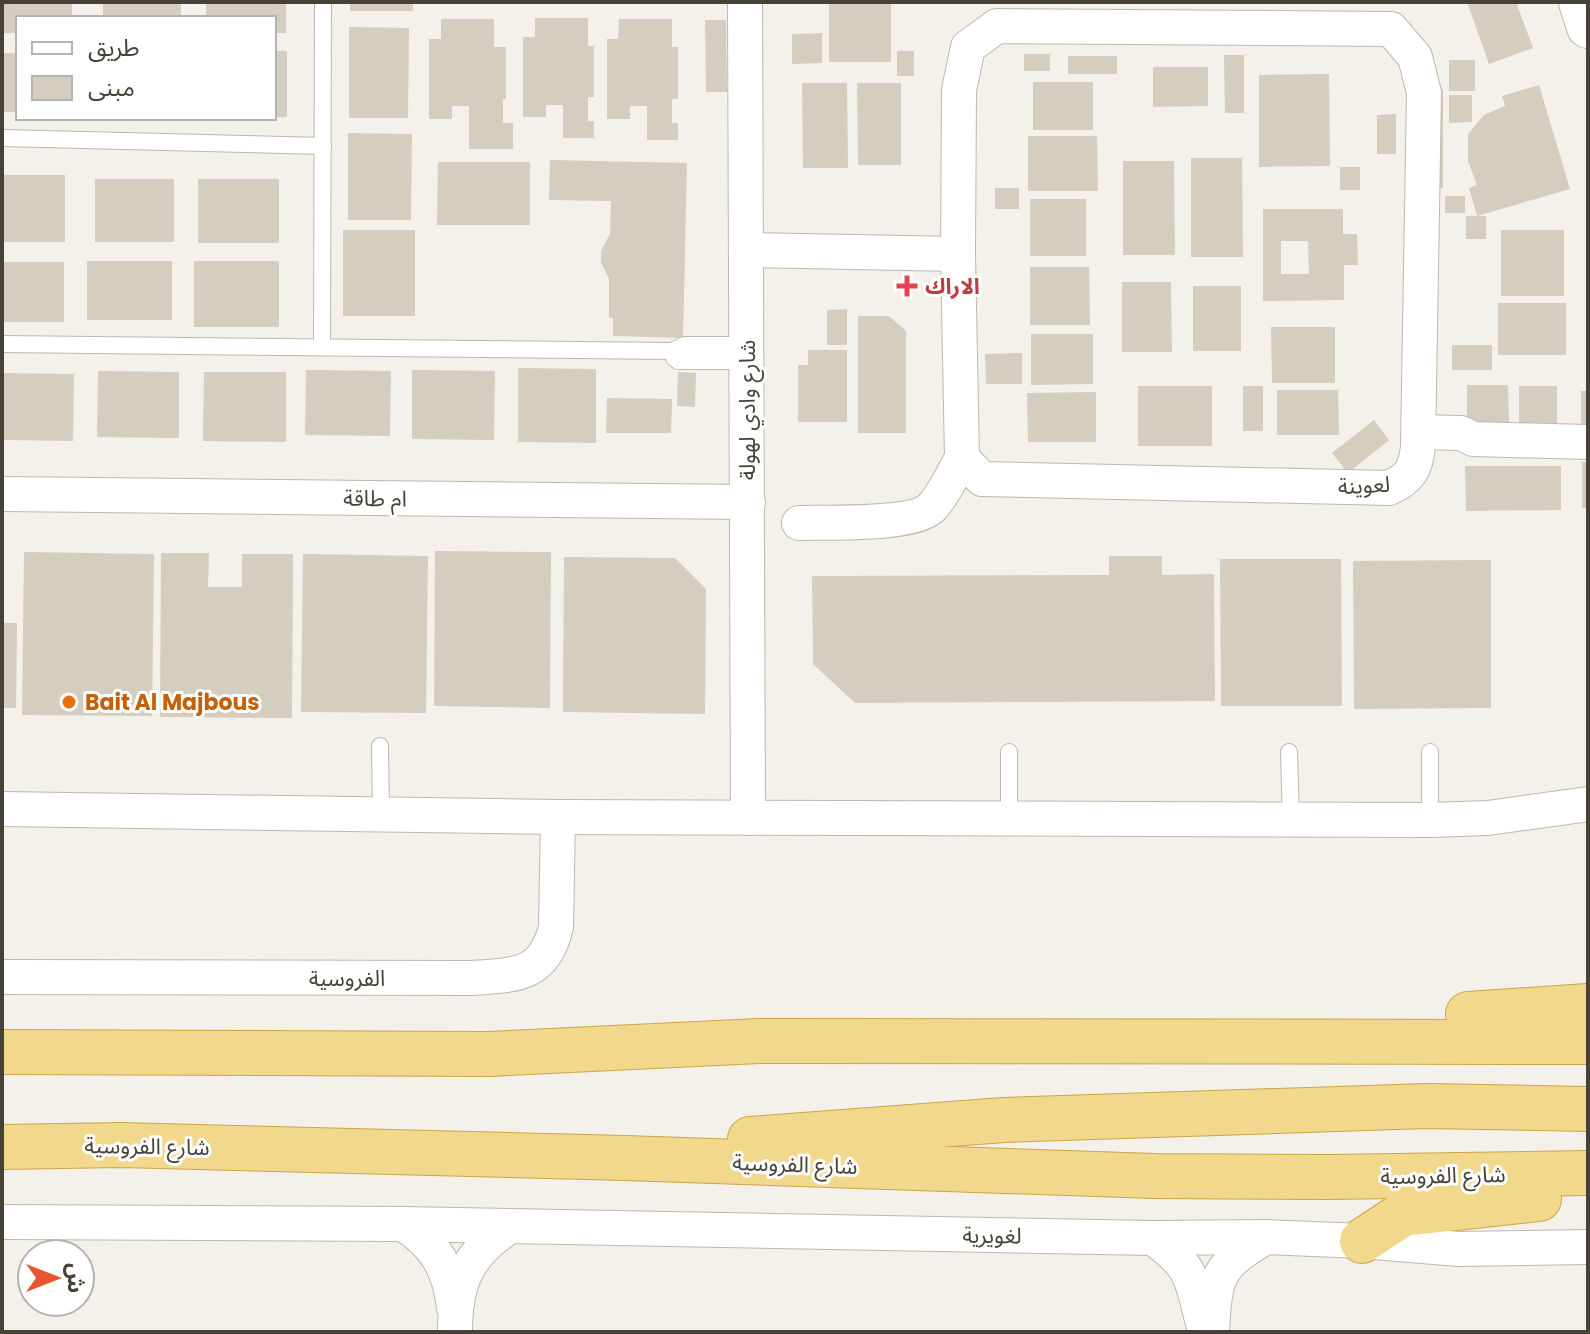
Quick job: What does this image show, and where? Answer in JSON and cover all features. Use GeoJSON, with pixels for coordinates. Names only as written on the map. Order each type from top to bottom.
{"type":"FeatureCollection","features":[{"type":"Feature","properties":{"kind":"highway"},"geometry":{"type":"LineString","coordinates":[[1263,1041],[1435,1016],[1588,1006]]}},
{"type":"Feature","properties":{"kind":"highway"},"geometry":{"type":"LineString","coordinates":[[2,1022],[67,1051]]}},
{"type":"Feature","properties":{"kind":"highway"},"geometry":{"type":"LineString","coordinates":[[2,1052],[489,1054],[759,1041],[1588,1042]]}},
{"type":"Feature","properties":{"kind":"highway"},"geometry":{"type":"LineString","coordinates":[[625,1158],[771,1136],[1004,1120],[1427,1106],[1588,1109]]}},
{"type":"Feature","properties":{"kind":"highway","name":"شارع الفروسية"},"geometry":{"type":"LineString","coordinates":[[2,1147],[121,1145],[1154,1176],[1588,1173]]}},
{"type":"Feature","properties":{"kind":"highway"},"geometry":{"type":"LineString","coordinates":[[1362,1241],[1403,1214],[1588,1193]]}},
{"type":"Feature","properties":{"kind":"street","name":"شارع وادي لهولة"},"geometry":{"type":"LineString","coordinates":[[745,2],[748,818]]}},
{"type":"Feature","properties":{"kind":"street"},"geometry":{"type":"LineString","coordinates":[[1580,2],[1588,27]]}},
{"type":"Feature","properties":{"kind":"street","name":"لعوينة"},"geometry":{"type":"LineString","coordinates":[[1235,15],[1391,29],[1415,57],[1424,93],[1419,439],[1416,466],[1404,481],[1389,488],[982,479],[962,458],[959,90],[968,47],[997,26],[1235,15]]}},
{"type":"Feature","properties":{"kind":"street"},"geometry":{"type":"LineString","coordinates":[[746,250],[958,254]]}},
{"type":"Feature","properties":{"kind":"street"},"geometry":{"type":"LineString","coordinates":[[1419,439],[1461,447],[1473,439],[1588,442]]}},
{"type":"Feature","properties":{"kind":"street"},"geometry":{"type":"LineString","coordinates":[[799,523],[886,521],[914,517],[932,509],[962,458]]}},
{"type":"Feature","properties":{"kind":"street","name":"ام طاقة"},"geometry":{"type":"LineString","coordinates":[[2,494],[748,502]]}},
{"type":"Feature","properties":{"kind":"street"},"geometry":{"type":"LineString","coordinates":[[2,809],[558,817],[1430,820],[1488,818],[1588,804]]}},
{"type":"Feature","properties":{"kind":"street","name":"الفروسية"},"geometry":{"type":"LineString","coordinates":[[2,977],[471,978],[520,974],[530,970],[552,944],[556,927],[558,817]]}},
{"type":"Feature","properties":{"kind":"street"},"geometry":{"type":"LineString","coordinates":[[2,1222],[509,1227]]}},
{"type":"Feature","properties":{"kind":"street"},"geometry":{"type":"LineString","coordinates":[[403,1224],[433,1247],[443,1263],[450,1280],[455,1326]]}},
{"type":"Feature","properties":{"kind":"street"},"geometry":{"type":"LineString","coordinates":[[455,1326],[457,1295],[464,1274],[475,1255],[490,1239],[509,1227]]}},
{"type":"Feature","properties":{"kind":"street","name":"لغويرية"},"geometry":{"type":"LineString","coordinates":[[509,1227],[1153,1238],[1266,1237],[1459,1249],[1588,1247]]}},
{"type":"Feature","properties":{"kind":"street"},"geometry":{"type":"LineString","coordinates":[[1212,1332],[1219,1276],[1227,1263],[1239,1253],[1266,1237]]}},
{"type":"Feature","properties":{"kind":"street"},"geometry":{"type":"LineString","coordinates":[[1153,1238],[1185,1265],[1192,1278],[1205,1332]]}},
{"type":"Feature","properties":{"kind":"lane"},"geometry":{"type":"LineString","coordinates":[[322,346],[323,2]]}},
{"type":"Feature","properties":{"kind":"lane"},"geometry":{"type":"LineString","coordinates":[[2,138],[323,146]]}},
{"type":"Feature","properties":{"kind":"lane"},"geometry":{"type":"LineString","coordinates":[[2,344],[672,351],[679,346],[746,353]]}},
{"type":"Feature","properties":{"kind":"lane"},"geometry":{"type":"LineString","coordinates":[[380,746],[381,815]]}},
{"type":"Feature","properties":{"kind":"lane"},"geometry":{"type":"LineString","coordinates":[[1009,752],[1009,819]]}},
{"type":"Feature","properties":{"kind":"lane"},"geometry":{"type":"LineString","coordinates":[[1289,752],[1291,820]]}},
{"type":"Feature","properties":{"kind":"lane"},"geometry":{"type":"LineString","coordinates":[[1430,752],[1430,820]]}},
{"type":"Feature","properties":{"kind":"building"},"geometry":{"type":"Polygon","coordinates":[[[2,2],[72,2],[72,16],[16,16],[16,33],[2,33],[2,2]]]}},
{"type":"Feature","properties":{"kind":"building"},"geometry":{"type":"Polygon","coordinates":[[[103,2],[181,2],[181,16],[103,16],[103,2]]]}},
{"type":"Feature","properties":{"kind":"building"},"geometry":{"type":"Polygon","coordinates":[[[206,2],[286,2],[286,33],[276,33],[276,16],[206,16],[206,2]]]}},
{"type":"Feature","properties":{"kind":"building"},"geometry":{"type":"Polygon","coordinates":[[[350,2],[413,2],[413,11],[350,11],[350,2]]]}},
{"type":"Feature","properties":{"kind":"building"},"geometry":{"type":"Polygon","coordinates":[[[829,2],[891,2],[891,62],[829,62],[829,2]]]}},
{"type":"Feature","properties":{"kind":"building"},"geometry":{"type":"Polygon","coordinates":[[[1467,2],[1516,2],[1533,48],[1489,64],[1467,2]]]}},
{"type":"Feature","properties":{"kind":"building"},"geometry":{"type":"Polygon","coordinates":[[[535,18],[588,18],[588,46],[594,46],[594,97],[588,97],[588,121],[594,121],[594,138],[563,138],[563,105],[546,105],[546,117],[523,117],[523,37],[535,37],[535,18]]]}},
{"type":"Feature","properties":{"kind":"building"},"geometry":{"type":"Polygon","coordinates":[[[441,19],[494,19],[494,47],[506,47],[503,123],[513,123],[513,149],[469,149],[469,106],[452,106],[452,119],[429,119],[429,39],[441,39],[441,19]]]}},
{"type":"Feature","properties":{"kind":"building"},"geometry":{"type":"Polygon","coordinates":[[[619,19],[672,19],[672,47],[678,47],[678,99],[672,99],[672,123],[678,123],[678,140],[647,140],[647,106],[630,106],[630,119],[607,119],[607,39],[618,39],[619,19]]]}},
{"type":"Feature","properties":{"kind":"building"},"geometry":{"type":"Polygon","coordinates":[[[705,20],[726,20],[727,92],[706,92],[705,20]]]}},
{"type":"Feature","properties":{"kind":"building"},"geometry":{"type":"Polygon","coordinates":[[[349,27],[409,28],[408,118],[349,118],[349,27]]]}},
{"type":"Feature","properties":{"kind":"building"},"geometry":{"type":"Polygon","coordinates":[[[822,33],[822,63],[792,64],[792,34],[822,33]]]}},
{"type":"Feature","properties":{"kind":"building"},"geometry":{"type":"Polygon","coordinates":[[[276,51],[287,51],[287,117],[276,117],[276,51]]]}},
{"type":"Feature","properties":{"kind":"building"},"geometry":{"type":"Polygon","coordinates":[[[897,51],[914,51],[914,76],[897,76],[897,51]]]}},
{"type":"Feature","properties":{"kind":"building"},"geometry":{"type":"Polygon","coordinates":[[[2,53],[16,53],[16,112],[2,112],[2,53]]]}},
{"type":"Feature","properties":{"kind":"building"},"geometry":{"type":"Polygon","coordinates":[[[1024,54],[1050,54],[1050,71],[1024,71],[1024,54]]]}},
{"type":"Feature","properties":{"kind":"building"},"geometry":{"type":"Polygon","coordinates":[[[1224,55],[1244,55],[1244,113],[1225,113],[1224,55]]]}},
{"type":"Feature","properties":{"kind":"building"},"geometry":{"type":"Polygon","coordinates":[[[1068,56],[1117,56],[1117,74],[1068,74],[1068,56]]]}},
{"type":"Feature","properties":{"kind":"building"},"geometry":{"type":"Polygon","coordinates":[[[1449,60],[1475,60],[1475,91],[1449,91],[1449,60]]]}},
{"type":"Feature","properties":{"kind":"building"},"geometry":{"type":"Polygon","coordinates":[[[1153,67],[1208,67],[1208,106],[1153,107],[1153,67]]]}},
{"type":"Feature","properties":{"kind":"building"},"geometry":{"type":"Polygon","coordinates":[[[1329,74],[1330,166],[1259,167],[1259,75],[1329,74]]]}},
{"type":"Feature","properties":{"kind":"building"},"geometry":{"type":"Polygon","coordinates":[[[1033,82],[1093,82],[1093,130],[1033,130],[1033,82]]]}},
{"type":"Feature","properties":{"kind":"building"},"geometry":{"type":"Polygon","coordinates":[[[802,83],[847,83],[848,168],[803,168],[802,83]]]}},
{"type":"Feature","properties":{"kind":"building"},"geometry":{"type":"Polygon","coordinates":[[[857,83],[901,83],[901,165],[858,165],[857,83]]]}},
{"type":"Feature","properties":{"kind":"building"},"geometry":{"type":"Polygon","coordinates":[[[1539,85],[1570,189],[1477,216],[1469,188],[1477,185],[1468,161],[1468,134],[1484,115],[1505,106],[1502,96],[1539,85]]]}},
{"type":"Feature","properties":{"kind":"building"},"geometry":{"type":"Polygon","coordinates":[[[1426,89],[1443,89],[1443,188],[1426,188],[1426,89]]]}},
{"type":"Feature","properties":{"kind":"building"},"geometry":{"type":"Polygon","coordinates":[[[1449,95],[1472,95],[1472,122],[1449,123],[1449,95]]]}},
{"type":"Feature","properties":{"kind":"building"},"geometry":{"type":"Polygon","coordinates":[[[1396,114],[1396,154],[1377,154],[1377,115],[1396,114]]]}},
{"type":"Feature","properties":{"kind":"building"},"geometry":{"type":"Polygon","coordinates":[[[348,133],[412,134],[411,220],[348,220],[348,133]]]}},
{"type":"Feature","properties":{"kind":"building"},"geometry":{"type":"Polygon","coordinates":[[[1028,136],[1097,136],[1098,191],[1028,191],[1028,136]]]}},
{"type":"Feature","properties":{"kind":"building"},"geometry":{"type":"Polygon","coordinates":[[[1191,158],[1242,158],[1243,257],[1191,257],[1191,158]]]}},
{"type":"Feature","properties":{"kind":"building"},"geometry":{"type":"Polygon","coordinates":[[[550,160],[687,163],[683,338],[613,336],[613,318],[609,318],[609,279],[601,262],[601,251],[610,234],[611,201],[549,200],[550,160]]]}},
{"type":"Feature","properties":{"kind":"building"},"geometry":{"type":"Polygon","coordinates":[[[1123,161],[1174,161],[1175,255],[1123,255],[1123,161]]]}},
{"type":"Feature","properties":{"kind":"building"},"geometry":{"type":"Polygon","coordinates":[[[438,162],[530,162],[530,225],[437,225],[438,162]]]}},
{"type":"Feature","properties":{"kind":"building"},"geometry":{"type":"Polygon","coordinates":[[[1340,167],[1360,167],[1360,190],[1340,190],[1340,167]]]}},
{"type":"Feature","properties":{"kind":"building"},"geometry":{"type":"Polygon","coordinates":[[[2,175],[65,175],[65,242],[2,242],[2,175]]]}},
{"type":"Feature","properties":{"kind":"building"},"geometry":{"type":"Polygon","coordinates":[[[95,179],[174,179],[174,242],[95,242],[95,179]]]}},
{"type":"Feature","properties":{"kind":"building"},"geometry":{"type":"Polygon","coordinates":[[[198,179],[279,179],[279,243],[198,243],[198,179]]]}},
{"type":"Feature","properties":{"kind":"building"},"geometry":{"type":"Polygon","coordinates":[[[995,188],[1019,188],[1019,209],[995,209],[995,188]]]}},
{"type":"Feature","properties":{"kind":"building"},"geometry":{"type":"Polygon","coordinates":[[[1445,196],[1465,196],[1465,213],[1445,213],[1445,196]]]}},
{"type":"Feature","properties":{"kind":"building"},"geometry":{"type":"Polygon","coordinates":[[[1030,199],[1086,199],[1086,256],[1030,256],[1030,199]]]}},
{"type":"Feature","properties":{"kind":"building"},"geometry":{"type":"Polygon","coordinates":[[[1263,209],[1343,209],[1343,234],[1357,234],[1358,265],[1344,265],[1344,300],[1263,301],[1263,209]],[[1281,241],[1281,274],[1309,274],[1308,241],[1281,241]]]}},
{"type":"Feature","properties":{"kind":"building"},"geometry":{"type":"Polygon","coordinates":[[[1466,216],[1486,216],[1486,239],[1466,239],[1466,216]]]}},
{"type":"Feature","properties":{"kind":"building"},"geometry":{"type":"Polygon","coordinates":[[[343,230],[415,230],[415,316],[343,316],[343,230]]]}},
{"type":"Feature","properties":{"kind":"building"},"geometry":{"type":"Polygon","coordinates":[[[1501,230],[1564,230],[1564,296],[1501,296],[1501,230]]]}},
{"type":"Feature","properties":{"kind":"building"},"geometry":{"type":"Polygon","coordinates":[[[87,261],[172,261],[172,320],[87,320],[87,261]]]}},
{"type":"Feature","properties":{"kind":"building"},"geometry":{"type":"Polygon","coordinates":[[[194,261],[279,261],[279,327],[194,327],[194,261]]]}},
{"type":"Feature","properties":{"kind":"building"},"geometry":{"type":"Polygon","coordinates":[[[2,262],[64,262],[64,322],[2,322],[2,262]]]}},
{"type":"Feature","properties":{"kind":"building"},"geometry":{"type":"Polygon","coordinates":[[[1030,267],[1089,267],[1090,325],[1030,325],[1030,267]]]}},
{"type":"Feature","properties":{"kind":"building"},"geometry":{"type":"Polygon","coordinates":[[[1122,282],[1171,282],[1172,352],[1122,352],[1122,282]]]}},
{"type":"Feature","properties":{"kind":"building"},"geometry":{"type":"Polygon","coordinates":[[[1193,286],[1241,286],[1241,351],[1193,351],[1193,286]]]}},
{"type":"Feature","properties":{"kind":"building"},"geometry":{"type":"Polygon","coordinates":[[[1498,303],[1566,303],[1566,355],[1498,355],[1498,303]]]}},
{"type":"Feature","properties":{"kind":"building"},"geometry":{"type":"Polygon","coordinates":[[[847,309],[847,345],[827,345],[827,310],[847,309]]]}},
{"type":"Feature","properties":{"kind":"building"},"geometry":{"type":"Polygon","coordinates":[[[858,316],[889,316],[906,331],[906,433],[858,433],[858,316]]]}},
{"type":"Feature","properties":{"kind":"building"},"geometry":{"type":"Polygon","coordinates":[[[1271,327],[1335,327],[1335,383],[1272,383],[1271,327]]]}},
{"type":"Feature","properties":{"kind":"building"},"geometry":{"type":"Polygon","coordinates":[[[1031,334],[1093,334],[1093,384],[1031,385],[1031,334]]]}},
{"type":"Feature","properties":{"kind":"building"},"geometry":{"type":"Polygon","coordinates":[[[1452,345],[1492,345],[1492,370],[1452,370],[1452,345]]]}},
{"type":"Feature","properties":{"kind":"building"},"geometry":{"type":"Polygon","coordinates":[[[808,350],[847,350],[847,422],[798,422],[798,365],[808,365],[808,350]]]}},
{"type":"Feature","properties":{"kind":"building"},"geometry":{"type":"Polygon","coordinates":[[[1022,353],[1022,384],[986,384],[985,354],[1022,353]]]}},
{"type":"Feature","properties":{"kind":"building"},"geometry":{"type":"Polygon","coordinates":[[[518,368],[596,369],[596,443],[518,442],[518,368]]]}},
{"type":"Feature","properties":{"kind":"building"},"geometry":{"type":"Polygon","coordinates":[[[306,370],[391,371],[390,436],[305,435],[306,370]]]}},
{"type":"Feature","properties":{"kind":"building"},"geometry":{"type":"Polygon","coordinates":[[[412,370],[495,371],[494,440],[412,439],[412,370]]]}},
{"type":"Feature","properties":{"kind":"building"},"geometry":{"type":"Polygon","coordinates":[[[98,371],[179,372],[179,438],[97,437],[98,371]]]}},
{"type":"Feature","properties":{"kind":"building"},"geometry":{"type":"Polygon","coordinates":[[[204,372],[286,372],[286,442],[203,441],[204,372]]]}},
{"type":"Feature","properties":{"kind":"building"},"geometry":{"type":"Polygon","coordinates":[[[678,372],[696,373],[695,407],[677,406],[678,372]]]}},
{"type":"Feature","properties":{"kind":"building"},"geometry":{"type":"Polygon","coordinates":[[[2,373],[74,374],[73,441],[2,440],[2,373]]]}},
{"type":"Feature","properties":{"kind":"building"},"geometry":{"type":"Polygon","coordinates":[[[1467,385],[1508,385],[1509,431],[1467,431],[1467,385]]]}},
{"type":"Feature","properties":{"kind":"building"},"geometry":{"type":"Polygon","coordinates":[[[1138,386],[1212,386],[1212,446],[1138,446],[1138,386]]]}},
{"type":"Feature","properties":{"kind":"building"},"geometry":{"type":"Polygon","coordinates":[[[1243,386],[1263,386],[1263,431],[1243,431],[1243,386]]]}},
{"type":"Feature","properties":{"kind":"building"},"geometry":{"type":"Polygon","coordinates":[[[1519,386],[1557,386],[1557,434],[1519,434],[1519,386]]]}},
{"type":"Feature","properties":{"kind":"building"},"geometry":{"type":"Polygon","coordinates":[[[1277,390],[1338,390],[1339,435],[1277,435],[1277,390]]]}},
{"type":"Feature","properties":{"kind":"building"},"geometry":{"type":"Polygon","coordinates":[[[1581,391],[1588,391],[1588,435],[1581,435],[1581,391]]]}},
{"type":"Feature","properties":{"kind":"building"},"geometry":{"type":"Polygon","coordinates":[[[1096,392],[1096,442],[1028,442],[1027,393],[1096,392]]]}},
{"type":"Feature","properties":{"kind":"building"},"geometry":{"type":"Polygon","coordinates":[[[607,398],[672,399],[671,433],[606,433],[607,398]]]}},
{"type":"Feature","properties":{"kind":"building"},"geometry":{"type":"Polygon","coordinates":[[[1374,420],[1389,440],[1348,473],[1332,453],[1374,420]]]}},
{"type":"Feature","properties":{"kind":"building"},"geometry":{"type":"Polygon","coordinates":[[[1582,462],[1588,462],[1588,508],[1582,508],[1582,462]]]}},
{"type":"Feature","properties":{"kind":"building"},"geometry":{"type":"Polygon","coordinates":[[[1465,466],[1561,466],[1561,510],[1466,511],[1465,466]]]}},
{"type":"Feature","properties":{"kind":"building"},"geometry":{"type":"Polygon","coordinates":[[[435,551],[551,552],[550,708],[434,706],[435,551]]]}},
{"type":"Feature","properties":{"kind":"building"},"geometry":{"type":"Polygon","coordinates":[[[24,552],[154,554],[152,716],[22,715],[24,552]]]}},
{"type":"Feature","properties":{"kind":"building"},"geometry":{"type":"Polygon","coordinates":[[[161,553],[209,553],[208,587],[242,587],[242,554],[293,554],[292,718],[160,717],[161,553]]]}},
{"type":"Feature","properties":{"kind":"building"},"geometry":{"type":"Polygon","coordinates":[[[303,554],[428,556],[426,713],[301,712],[303,554]]]}},
{"type":"Feature","properties":{"kind":"building"},"geometry":{"type":"Polygon","coordinates":[[[1109,556],[1162,556],[1162,575],[1214,574],[1215,701],[855,703],[813,664],[812,576],[1109,575],[1109,556]]]}},
{"type":"Feature","properties":{"kind":"building"},"geometry":{"type":"Polygon","coordinates":[[[564,557],[675,558],[706,589],[705,714],[563,712],[564,557]]]}},
{"type":"Feature","properties":{"kind":"building"},"geometry":{"type":"Polygon","coordinates":[[[1220,559],[1341,559],[1342,706],[1221,706],[1220,559]]]}},
{"type":"Feature","properties":{"kind":"building"},"geometry":{"type":"Polygon","coordinates":[[[1491,560],[1491,708],[1354,709],[1353,561],[1491,560]]]}},
{"type":"Feature","properties":{"kind":"building"},"geometry":{"type":"Polygon","coordinates":[[[2,623],[17,623],[16,708],[2,708],[2,623]]]}},
{"type":"Feature","properties":{"kind":"place","name":"الاراك"},"geometry":{"type":"Point","coordinates":[907,286]}},
{"type":"Feature","properties":{"kind":"place","name":"Bait Al Majbous"},"geometry":{"type":"Point","coordinates":[69,702]}}]}
